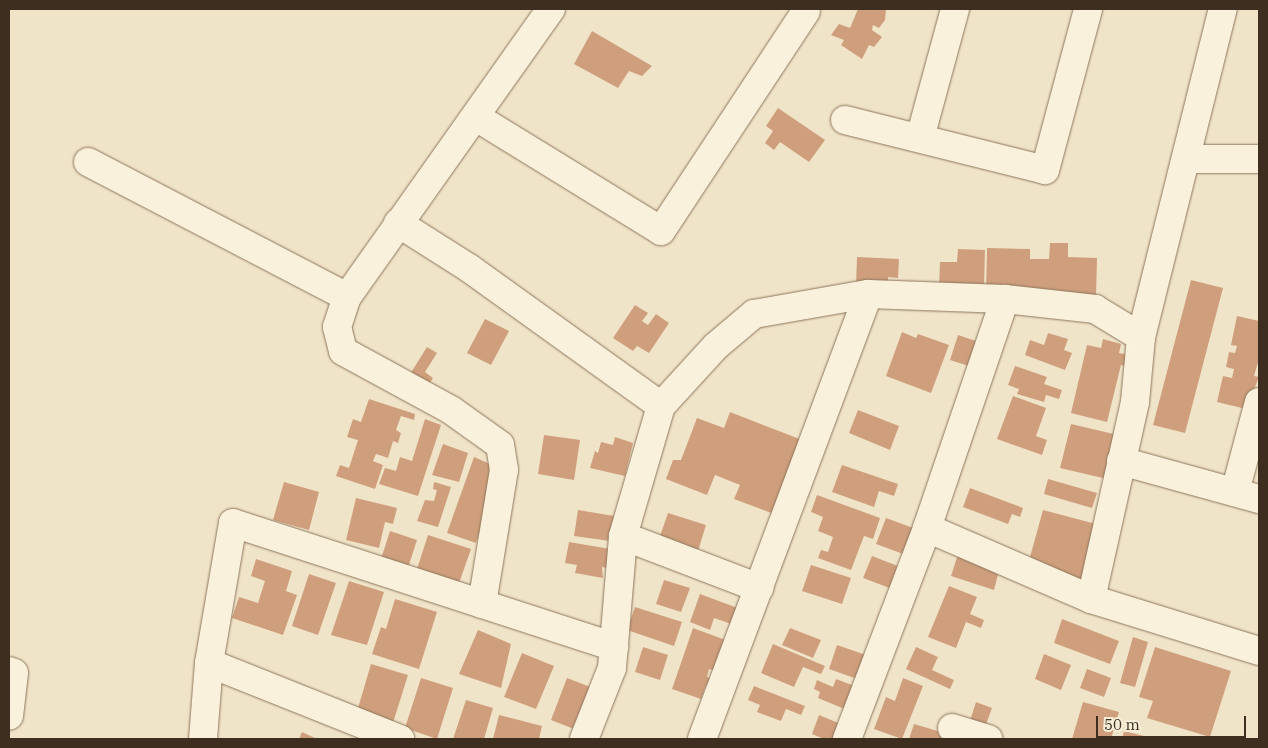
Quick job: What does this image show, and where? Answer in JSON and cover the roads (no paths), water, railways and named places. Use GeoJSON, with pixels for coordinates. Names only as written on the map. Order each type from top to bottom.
{"type":"FeatureCollection","features":[{"type":"Feature","properties":{"kind":"street"},"geometry":{"type":"LineString","coordinates":[[482,604],[504,470],[500,445],[451,410],[343,351],[337,327],[347,297],[551,9]]}},
{"type":"Feature","properties":{"kind":"street"},"geometry":{"type":"LineString","coordinates":[[920,138],[955,9]]}},
{"type":"Feature","properties":{"kind":"street"},"geometry":{"type":"LineString","coordinates":[[845,120],[1045,170],[1088,9]]}},
{"type":"Feature","properties":{"kind":"street"},"geometry":{"type":"LineString","coordinates":[[1091,599],[1135,402],[1141,337],[1223,9]]}},
{"type":"Feature","properties":{"kind":"street"},"geometry":{"type":"LineString","coordinates":[[476,117],[661,231],[806,11]]}},
{"type":"Feature","properties":{"kind":"street"},"geometry":{"type":"LineString","coordinates":[[1186,159],[1259,159]]}},
{"type":"Feature","properties":{"kind":"street"},"geometry":{"type":"LineString","coordinates":[[88,162],[347,297]]}},
{"type":"Feature","properties":{"kind":"street"},"geometry":{"type":"LineString","coordinates":[[398,223],[469,268],[661,406]]}},
{"type":"Feature","properties":{"kind":"street"},"geometry":{"type":"LineString","coordinates":[[584,739],[612,668],[623,536],[661,406],[716,346],[754,314],[868,294],[1005,299],[1095,309],[1141,337]]}},
{"type":"Feature","properties":{"kind":"street"},"geometry":{"type":"LineString","coordinates":[[702,739],[868,294]]}},
{"type":"Feature","properties":{"kind":"street"},"geometry":{"type":"LineString","coordinates":[[846,739],[927,528],[1005,299]]}},
{"type":"Feature","properties":{"kind":"street"},"geometry":{"type":"LineString","coordinates":[[1121,461],[1247,495],[1259,402]]}},
{"type":"Feature","properties":{"kind":"street"},"geometry":{"type":"LineString","coordinates":[[203,739],[209,663],[233,523],[614,647]]}},
{"type":"Feature","properties":{"kind":"street"},"geometry":{"type":"LineString","coordinates":[[927,528],[1091,599],[1259,651]]}},
{"type":"Feature","properties":{"kind":"street"},"geometry":{"type":"LineString","coordinates":[[623,536],[758,588]]}},
{"type":"Feature","properties":{"kind":"street"},"geometry":{"type":"LineString","coordinates":[[209,663],[400,739]]}},
{"type":"Feature","properties":{"kind":"street"},"geometry":{"type":"LineString","coordinates":[[9,671],[14,673],[9,716]]}},
{"type":"Feature","properties":{"kind":"street"},"geometry":{"type":"LineString","coordinates":[[952,728],[988,739]]}}]}
